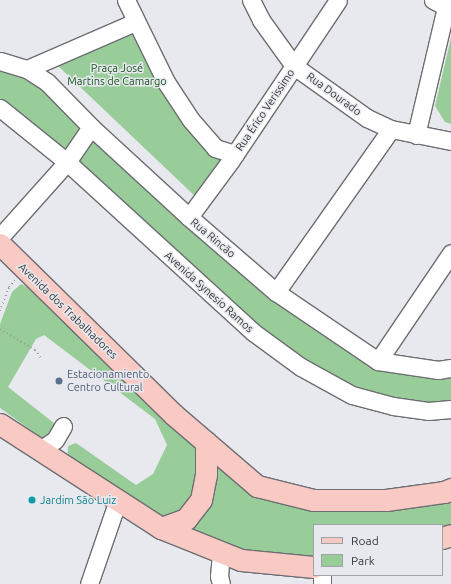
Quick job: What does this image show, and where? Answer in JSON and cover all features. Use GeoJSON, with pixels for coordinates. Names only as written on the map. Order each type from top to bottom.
{"type":"FeatureCollection","features":[{"type":"Feature","properties":{"kind":"main road","name":"Avenida dos Trabalhadores"},"geometry":{"type":"LineString","coordinates":[[0,244],[173,414],[257,486],[313,500],[386,500],[444,492],[451,489]]}},
{"type":"Feature","properties":{"kind":"main road"},"geometry":{"type":"LineString","coordinates":[[0,424],[161,528],[241,560],[313,567]]}},
{"type":"Feature","properties":{"kind":"main road"},"geometry":{"type":"LineString","coordinates":[[161,528],[186,519],[201,500],[206,475],[206,442]]}},
{"type":"Feature","properties":{"kind":"street"},"geometry":{"type":"LineString","coordinates":[[126,0],[135,22],[166,82],[191,120],[215,148],[235,154]]}},
{"type":"Feature","properties":{"kind":"street","name":"Rua Dourado"},"geometry":{"type":"LineString","coordinates":[[251,0],[261,20],[294,66],[367,118],[391,129],[451,141]]}},
{"type":"Feature","properties":{"kind":"street","name":"Rua Érico Verissimo"},"geometry":{"type":"LineString","coordinates":[[189,217],[235,154],[338,0]]}},
{"type":"Feature","properties":{"kind":"street"},"geometry":{"type":"LineString","coordinates":[[416,135],[443,5]]}},
{"type":"Feature","properties":{"kind":"street"},"geometry":{"type":"LineString","coordinates":[[27,70],[135,22]]}},
{"type":"Feature","properties":{"kind":"street","name":"Rua Rincão"},"geometry":{"type":"LineString","coordinates":[[0,61],[27,70],[47,82],[91,128],[189,217],[276,292],[378,361],[438,370],[451,368]]}},
{"type":"Feature","properties":{"kind":"street","name":"Avenida Synesio Ramos"},"geometry":{"type":"LineString","coordinates":[[0,108],[67,162],[253,332],[300,367],[326,383],[359,396],[393,406],[428,411],[451,409]]}},
{"type":"Feature","properties":{"kind":"street"},"geometry":{"type":"LineString","coordinates":[[0,237],[67,162],[91,128]]}},
{"type":"Feature","properties":{"kind":"street"},"geometry":{"type":"LineString","coordinates":[[276,292],[391,129]]}},
{"type":"Feature","properties":{"kind":"street"},"geometry":{"type":"LineString","coordinates":[[378,361],[451,253]]}},
{"type":"Feature","properties":{"kind":"street"},"geometry":{"type":"LineString","coordinates":[[37,448],[43,448],[68,430],[62,455],[63,465]]}},
{"type":"Feature","properties":{"kind":"street"},"geometry":{"type":"LineString","coordinates":[[89,584],[118,500]]}},
{"type":"Feature","properties":{"kind":"street"},"geometry":{"type":"LineString","coordinates":[[221,552],[219,576],[221,584]]}},
{"type":"Feature","properties":{"kind":"path"},"geometry":{"type":"LineString","coordinates":[[0,311],[9,287],[25,269]]}},
{"type":"Feature","properties":{"kind":"path"},"geometry":{"type":"LineString","coordinates":[[0,329],[35,350],[40,357]]}},
{"type":"Feature","properties":{"kind":"green space","name":"Praça José Martins de Camargo"},"geometry":{"type":"Polygon","coordinates":[[[132,32],[158,81],[224,159],[197,198],[56,64],[132,32]]]}},
{"type":"Feature","properties":{"kind":"green space"},"geometry":{"type":"Polygon","coordinates":[[[451,38],[451,124],[445,122],[435,106],[451,38]]]}},
{"type":"Feature","properties":{"kind":"green space"},"geometry":{"type":"Polygon","coordinates":[[[0,65],[40,83],[82,127],[67,151],[0,103],[0,65]]]}},
{"type":"Feature","properties":{"kind":"green space"},"geometry":{"type":"Polygon","coordinates":[[[96,136],[370,363],[451,373],[451,404],[435,406],[361,392],[317,373],[269,336],[81,170],[77,155],[96,136]]]}},
{"type":"Feature","properties":{"kind":"green space"},"geometry":{"type":"Polygon","coordinates":[[[21,284],[40,293],[203,445],[193,504],[163,525],[67,463],[68,446],[76,443],[136,485],[153,474],[167,445],[155,419],[44,335],[36,339],[8,387],[59,427],[50,436],[42,438],[0,408],[0,324],[12,292],[21,284]]]}},
{"type":"Feature","properties":{"kind":"green space"},"geometry":{"type":"Polygon","coordinates":[[[210,455],[255,490],[451,492],[451,530],[443,533],[443,524],[313,524],[313,563],[258,558],[174,529],[192,521],[210,455]]]}},
{"type":"Feature","properties":{"kind":"place","name":"Estacionamiento Centro Cultural"},"geometry":{"type":"Point","coordinates":[59,381]}},
{"type":"Feature","properties":{"kind":"place","name":"Jardim São Luiz"},"geometry":{"type":"Point","coordinates":[32,500]}}]}
